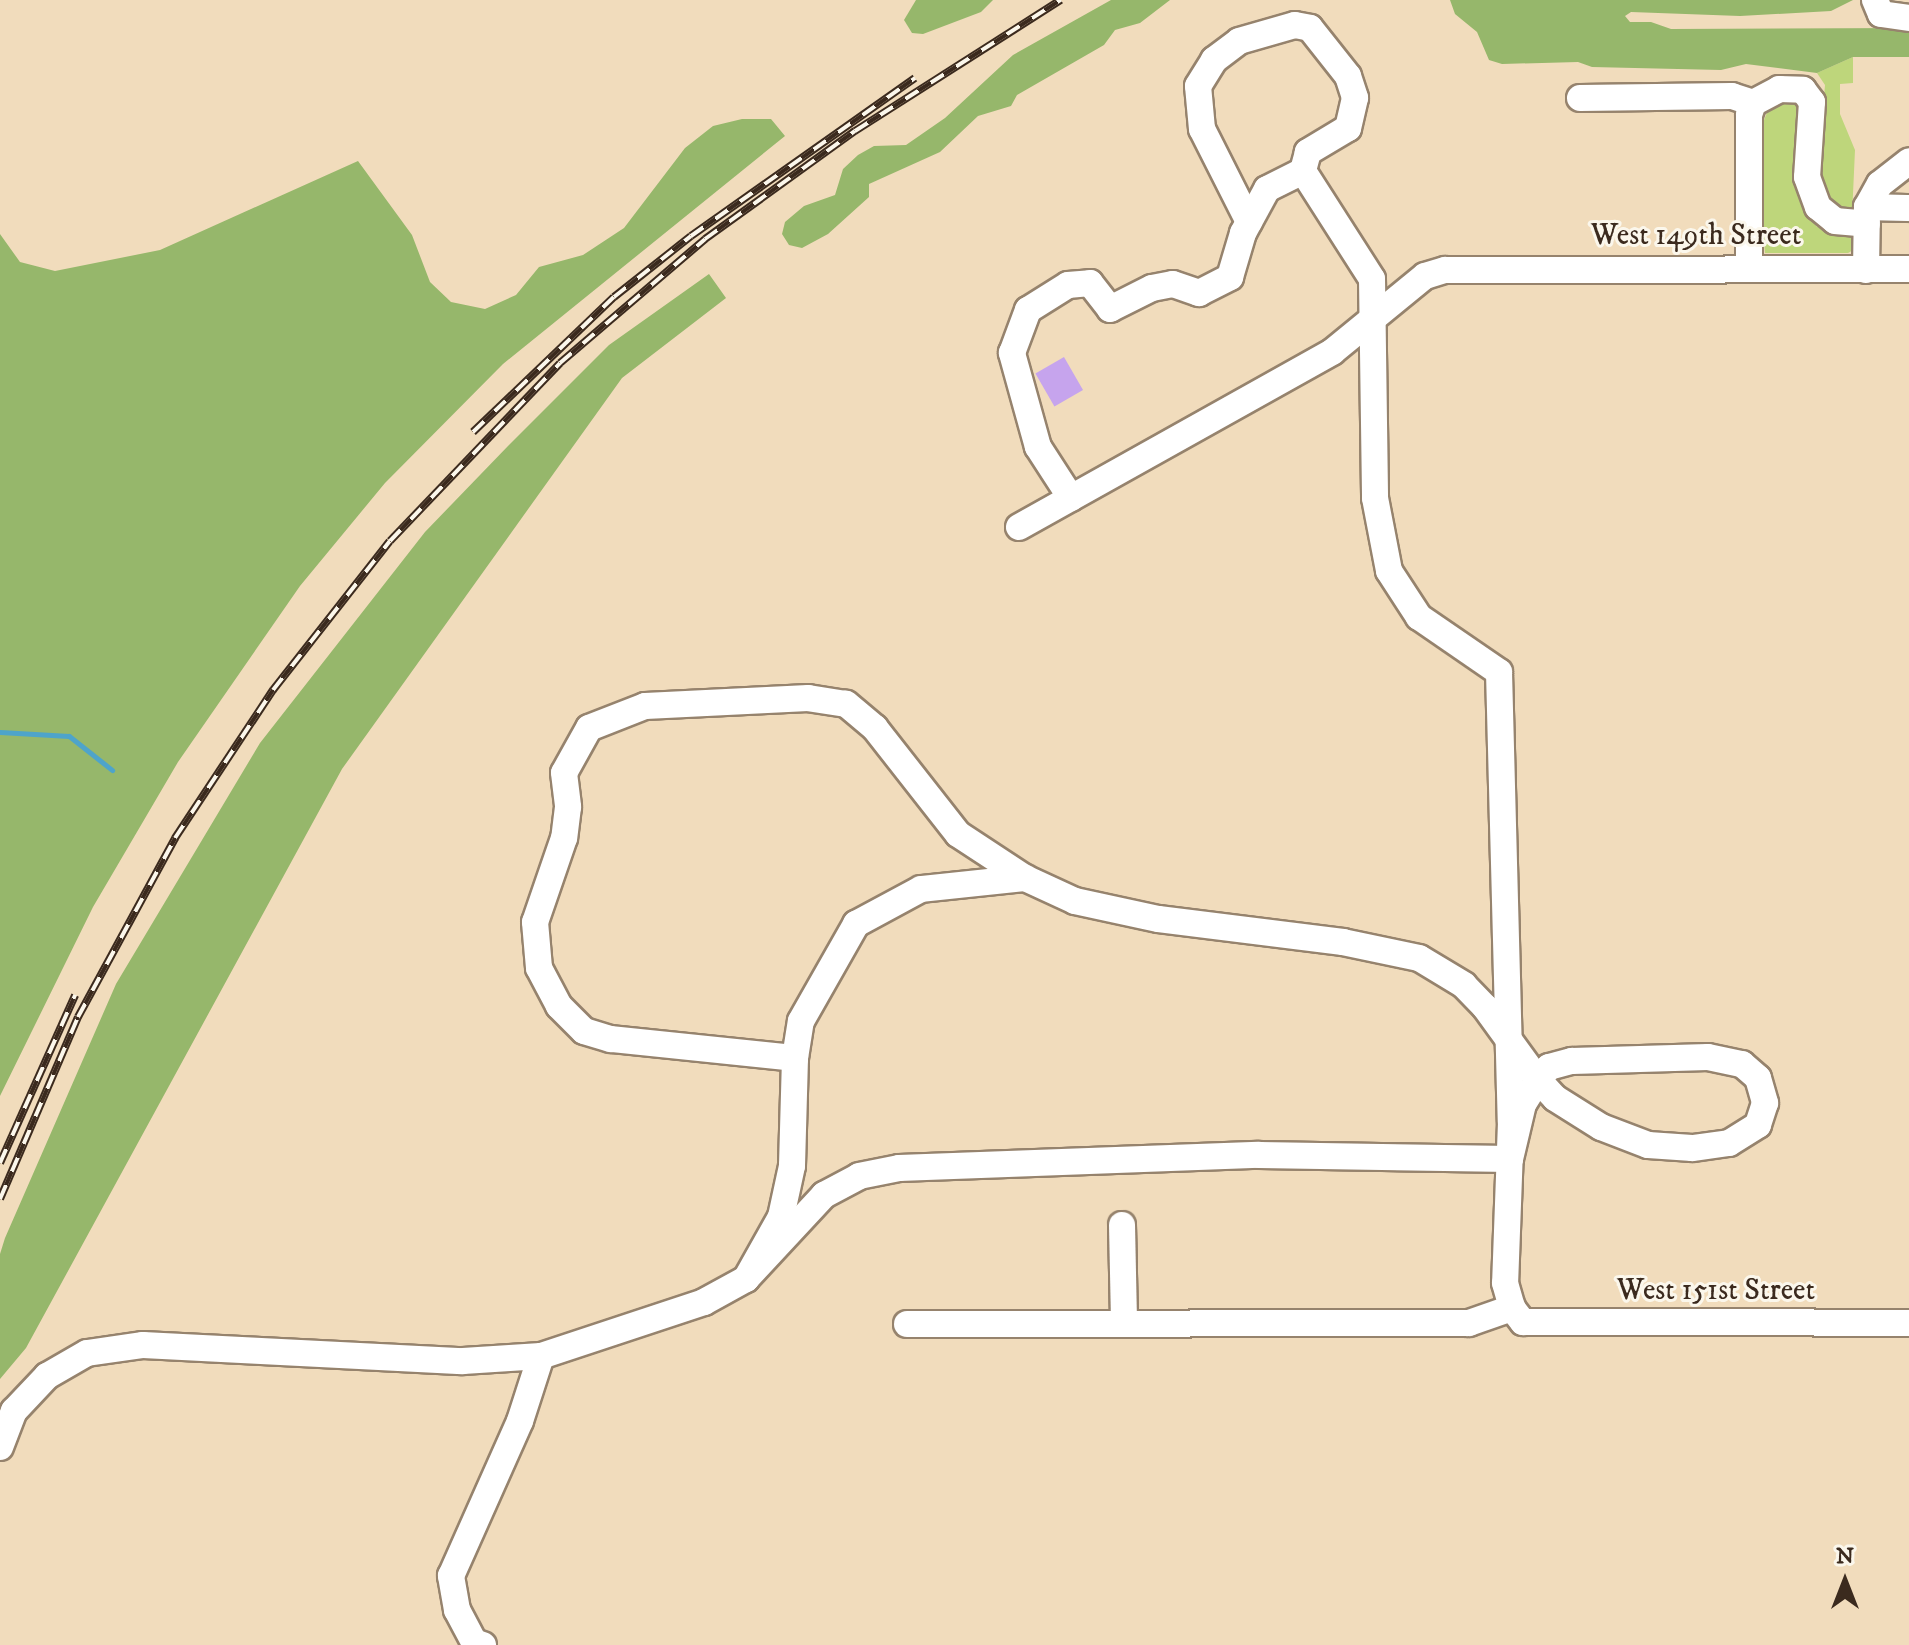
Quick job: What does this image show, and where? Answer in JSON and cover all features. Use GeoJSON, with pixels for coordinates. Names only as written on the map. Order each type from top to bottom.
{"type":"FeatureCollection","features":[{"type":"Feature","properties":{"kind":"street"},"geometry":{"type":"LineString","coordinates":[[1875,0],[1881,14],[1909,18]]}},
{"type":"Feature","properties":{"kind":"street"},"geometry":{"type":"LineString","coordinates":[[1249,222],[1202,129],[1198,86],[1214,60],[1239,41],[1295,25],[1310,28],[1348,76],[1355,98],[1348,128],[1308,152],[1303,171],[1372,279],[1375,498],[1389,571],[1419,617],[1499,672],[1509,1040],[1510,1159],[1505,1283],[1518,1315]]}},
{"type":"Feature","properties":{"kind":"street"},"geometry":{"type":"LineString","coordinates":[[1749,268],[1749,115],[1753,103],[1779,89],[1809,94],[1807,177],[1824,215],[1835,221],[1909,208]]}},
{"type":"Feature","properties":{"kind":"street"},"geometry":{"type":"LineString","coordinates":[[1580,98],[1732,96],[1753,103]]}},
{"type":"Feature","properties":{"kind":"street"},"geometry":{"type":"LineString","coordinates":[[1866,270],[1867,216],[1880,184],[1909,161]]}},
{"type":"Feature","properties":{"kind":"street"},"geometry":{"type":"LineString","coordinates":[[1071,498],[1038,447],[1012,353],[1028,310],[1068,285],[1090,283],[1110,309],[1173,284],[1199,293],[1230,277],[1249,222],[1267,189],[1303,171]]}},
{"type":"Feature","properties":{"kind":"street","name":"West 149th Street"},"geometry":{"type":"LineString","coordinates":[[1019,527],[1332,352],[1425,276],[1483,266],[1909,269]]}},
{"type":"Feature","properties":{"kind":"street"},"geometry":{"type":"LineString","coordinates":[[795,1058],[611,1039],[584,1031],[559,1006],[539,968],[535,922],[564,838],[568,807],[564,773],[589,728],[645,706],[808,698],[846,704],[875,728],[958,834],[1025,878],[1075,901],[1158,919],[1343,942],[1419,958],[1464,985],[1538,1080],[1555,1098],[1601,1127],[1648,1145],[1692,1148],[1729,1143],[1758,1125],[1765,1103],[1758,1078],[1742,1064],[1708,1057],[1572,1061],[1549,1067],[1538,1080],[1523,1104],[1510,1159]]}},
{"type":"Feature","properties":{"kind":"street"},"geometry":{"type":"LineString","coordinates":[[746,1279],[781,1217],[792,1166],[795,1058],[801,1021],[856,924],[921,889],[1025,878]]}},
{"type":"Feature","properties":{"kind":"street"},"geometry":{"type":"LineString","coordinates":[[0,1447],[14,1411],[47,1376],[87,1353],[143,1345],[463,1361],[541,1356],[704,1302],[746,1279],[824,1195],[859,1176],[899,1168],[1259,1155],[1510,1159]]}},
{"type":"Feature","properties":{"kind":"street"},"geometry":{"type":"LineString","coordinates":[[1122,1225],[1124,1323]]}},
{"type":"Feature","properties":{"kind":"street","name":"West 151st Street"},"geometry":{"type":"LineString","coordinates":[[907,1324],[1469,1323],[1518,1315],[1909,1323]]}},
{"type":"Feature","properties":{"kind":"street"},"geometry":{"type":"LineString","coordinates":[[483,1645],[474,1642],[457,1610],[451,1576],[520,1421],[541,1356]]}},
{"type":"Feature","properties":{"kind":"green space"},"geometry":{"type":"Polygon","coordinates":[[[916,0],[993,0],[981,12],[923,34],[912,33],[904,20],[916,0]]]}},
{"type":"Feature","properties":{"kind":"green space"},"geometry":{"type":"Polygon","coordinates":[[[1111,0],[1170,0],[1140,23],[1115,30],[1104,45],[1017,95],[1011,106],[978,116],[940,152],[869,184],[869,197],[828,234],[802,248],[789,245],[782,234],[785,222],[804,206],[835,195],[843,169],[858,155],[874,146],[906,145],[945,118],[1013,55],[1111,0]]]}},
{"type":"Feature","properties":{"kind":"green space"},"geometry":{"type":"Polygon","coordinates":[[[1450,0],[1853,0],[1831,11],[1740,16],[1631,12],[1625,16],[1630,22],[1651,22],[1671,29],[1909,28],[1909,57],[1853,57],[1817,73],[1746,64],[1721,70],[1592,67],[1578,62],[1502,64],[1489,60],[1477,32],[1455,14],[1450,0]]]}},
{"type":"Feature","properties":{"kind":"green space"},"geometry":{"type":"Polygon","coordinates":[[[1853,57],[1853,83],[1840,84],[1840,114],[1855,150],[1852,216],[1825,199],[1818,167],[1825,85],[1817,73],[1853,57]]]}},
{"type":"Feature","properties":{"kind":"green space"},"geometry":{"type":"Polygon","coordinates":[[[1793,100],[1805,105],[1796,141],[1803,205],[1817,227],[1853,229],[1855,249],[1848,253],[1765,253],[1759,192],[1762,125],[1768,110],[1793,100]]]}},
{"type":"Feature","properties":{"kind":"green space"},"geometry":{"type":"Polygon","coordinates":[[[742,119],[771,119],[785,136],[503,364],[385,483],[300,586],[178,762],[93,907],[0,1096],[0,234],[20,262],[55,271],[160,250],[358,161],[412,235],[430,282],[451,302],[485,309],[516,295],[539,267],[583,255],[624,228],[685,148],[713,126],[742,119]]]}},
{"type":"Feature","properties":{"kind":"green space"},"geometry":{"type":"Polygon","coordinates":[[[709,274],[726,298],[622,378],[342,769],[26,1348],[0,1379],[0,1254],[5,1238],[116,984],[260,743],[425,532],[609,345],[709,274]]]}},
{"type":"Feature","properties":{"kind":"building"},"geometry":{"type":"Polygon","coordinates":[[[1064,357],[1083,390],[1054,406],[1035,374],[1064,357]]]}},
{"type":"Feature","properties":{"kind":"waterway"},"geometry":{"type":"LineString","coordinates":[[0,732],[69,736],[112,770]]}},
{"type":"Feature","properties":{"kind":"railway"},"geometry":{"type":"LineString","coordinates":[[0,1199],[78,1017],[175,838],[273,690],[390,541],[560,363],[705,239],[855,131],[1061,0]]}},
{"type":"Feature","properties":{"kind":"railway"},"geometry":{"type":"LineString","coordinates":[[473,432],[614,297],[691,236],[915,78]]}},
{"type":"Feature","properties":{"kind":"railway"},"geometry":{"type":"LineString","coordinates":[[0,1163],[75,995]]}}]}
